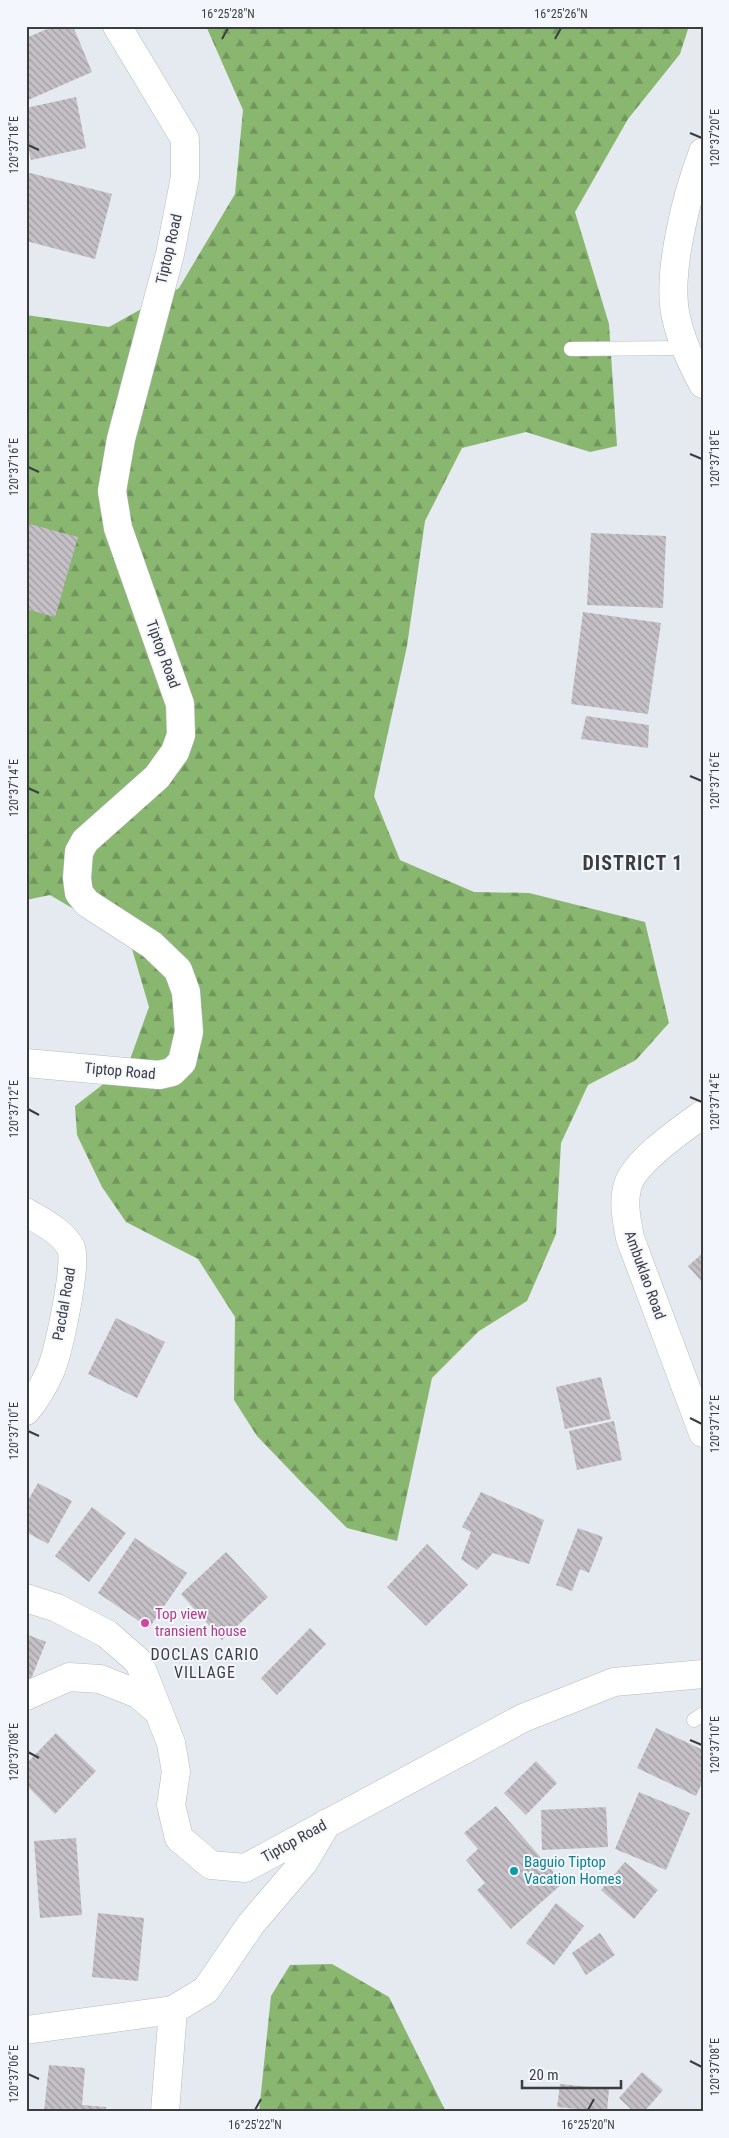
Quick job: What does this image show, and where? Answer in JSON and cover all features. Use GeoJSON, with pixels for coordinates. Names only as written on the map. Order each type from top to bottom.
{"type":"FeatureCollection","features":[{"type":"Feature","properties":{"kind":"street","name":"Tiptop Road"},"geometry":{"type":"LineString","coordinates":[[26,1063],[159,1075],[172,1072],[182,1062],[189,1032],[186,992],[178,970],[152,945],[88,903],[79,893],[76,878],[79,852],[85,841],[157,778],[175,752],[181,735],[180,704],[118,528],[112,491],[121,439],[170,254],[185,177],[186,139],[117,26]]}},
{"type":"Feature","properties":{"kind":"street"},"geometry":{"type":"LineString","coordinates":[[703,152],[679,242],[673,280],[676,316],[685,348],[703,384]]}},
{"type":"Feature","properties":{"kind":"street","name":"Ambuklao Road"},"geometry":{"type":"LineString","coordinates":[[703,1114],[646,1158],[627,1186],[624,1211],[630,1238],[703,1432]]}},
{"type":"Feature","properties":{"kind":"street","name":"Pacdal Road"},"geometry":{"type":"LineString","coordinates":[[26,1212],[64,1237],[72,1250],[72,1263],[64,1319],[50,1371],[26,1411]]}},
{"type":"Feature","properties":{"kind":"street","name":"Tiptop Road"},"geometry":{"type":"LineString","coordinates":[[26,1598],[56,1608],[107,1634],[139,1662],[170,1743],[176,1772],[171,1805],[179,1838],[211,1865],[245,1868],[327,1822],[523,1718],[569,1699],[614,1682],[703,1674]]}},
{"type":"Feature","properties":{"kind":"street"},"geometry":{"type":"LineString","coordinates":[[26,1696],[69,1678],[100,1679],[138,1694],[159,1712]]}},
{"type":"Feature","properties":{"kind":"street"},"geometry":{"type":"LineString","coordinates":[[26,2030],[173,2010],[206,1990],[251,1924],[304,1862],[327,1822]]}},
{"type":"Feature","properties":{"kind":"street"},"geometry":{"type":"LineString","coordinates":[[165,2112],[173,2010]]}},
{"type":"Feature","properties":{"kind":"lane"},"geometry":{"type":"LineString","coordinates":[[571,348],[685,348]]}},
{"type":"Feature","properties":{"kind":"green space"},"geometry":{"type":"Polygon","coordinates":[[[206,26],[689,26],[680,54],[628,119],[575,212],[609,324],[617,446],[590,452],[526,432],[462,448],[425,521],[407,646],[374,796],[400,860],[474,892],[529,893],[645,922],[669,1023],[636,1060],[588,1085],[561,1143],[556,1234],[527,1301],[479,1331],[432,1378],[397,1541],[347,1528],[257,1436],[234,1400],[235,1317],[198,1259],[126,1222],[102,1187],[77,1135],[75,1106],[128,1065],[149,1007],[130,942],[50,895],[26,900],[26,315],[109,327],[179,288],[235,194],[243,110],[206,26]]]}},
{"type":"Feature","properties":{"kind":"green space"},"geometry":{"type":"Polygon","coordinates":[[[332,1964],[389,1997],[446,2112],[259,2112],[271,1996],[290,1965],[332,1964]]]}},
{"type":"Feature","properties":{"kind":"building"},"geometry":{"type":"Polygon","coordinates":[[[54,26],[73,26],[92,72],[26,101],[26,38],[54,26]]]}},
{"type":"Feature","properties":{"kind":"building"},"geometry":{"type":"Polygon","coordinates":[[[76,97],[86,148],[31,160],[26,137],[26,108],[76,97]]]}},
{"type":"Feature","properties":{"kind":"building"},"geometry":{"type":"Polygon","coordinates":[[[26,172],[112,194],[95,259],[26,241],[26,172]]]}},
{"type":"Feature","properties":{"kind":"building"},"geometry":{"type":"Polygon","coordinates":[[[26,523],[78,537],[55,617],[26,609],[26,523]]]}},
{"type":"Feature","properties":{"kind":"building"},"geometry":{"type":"Polygon","coordinates":[[[591,533],[666,536],[663,608],[587,605],[591,533]]]}},
{"type":"Feature","properties":{"kind":"building"},"geometry":{"type":"Polygon","coordinates":[[[583,612],[661,623],[648,714],[571,704],[583,612]]]}},
{"type":"Feature","properties":{"kind":"building"},"geometry":{"type":"Polygon","coordinates":[[[586,716],[649,725],[648,748],[581,739],[586,716]]]}},
{"type":"Feature","properties":{"kind":"building"},"geometry":{"type":"Polygon","coordinates":[[[703,1253],[703,1283],[688,1266],[703,1253]]]}},
{"type":"Feature","properties":{"kind":"building"},"geometry":{"type":"Polygon","coordinates":[[[116,1318],[165,1342],[137,1398],[88,1374],[116,1318]]]}},
{"type":"Feature","properties":{"kind":"building"},"geometry":{"type":"Polygon","coordinates":[[[601,1377],[611,1419],[565,1429],[556,1387],[601,1377]]]}},
{"type":"Feature","properties":{"kind":"building"},"geometry":{"type":"Polygon","coordinates":[[[614,1421],[622,1460],[577,1470],[569,1431],[614,1421]]]}},
{"type":"Feature","properties":{"kind":"building"},"geometry":{"type":"Polygon","coordinates":[[[38,1483],[72,1501],[48,1544],[26,1532],[26,1504],[38,1483]]]}},
{"type":"Feature","properties":{"kind":"building"},"geometry":{"type":"Polygon","coordinates":[[[481,1492],[544,1520],[529,1564],[493,1553],[477,1570],[461,1559],[471,1532],[462,1527],[481,1492]]]}},
{"type":"Feature","properties":{"kind":"building"},"geometry":{"type":"Polygon","coordinates":[[[92,1507],[126,1533],[89,1582],[55,1556],[92,1507]]]}},
{"type":"Feature","properties":{"kind":"building"},"geometry":{"type":"Polygon","coordinates":[[[578,1528],[603,1537],[589,1573],[580,1569],[572,1591],[556,1585],[578,1528]]]}},
{"type":"Feature","properties":{"kind":"building"},"geometry":{"type":"Polygon","coordinates":[[[135,1538],[187,1573],[149,1628],[98,1593],[135,1538]]]}},
{"type":"Feature","properties":{"kind":"building"},"geometry":{"type":"Polygon","coordinates":[[[427,1544],[468,1585],[426,1626],[387,1587],[427,1544]]]}},
{"type":"Feature","properties":{"kind":"building"},"geometry":{"type":"Polygon","coordinates":[[[226,1552],[268,1597],[222,1640],[181,1594],[226,1552]]]}},
{"type":"Feature","properties":{"kind":"building"},"geometry":{"type":"Polygon","coordinates":[[[310,1628],[326,1644],[277,1695],[261,1678],[310,1628]]]}},
{"type":"Feature","properties":{"kind":"building"},"geometry":{"type":"Polygon","coordinates":[[[26,1634],[46,1642],[31,1679],[26,1677],[26,1634]]]}},
{"type":"Feature","properties":{"kind":"building"},"geometry":{"type":"Polygon","coordinates":[[[656,1728],[703,1750],[703,1781],[696,1796],[637,1768],[656,1728]]]}},
{"type":"Feature","properties":{"kind":"building"},"geometry":{"type":"Polygon","coordinates":[[[56,1733],[96,1771],[55,1814],[26,1785],[26,1764],[56,1733]]]}},
{"type":"Feature","properties":{"kind":"building"},"geometry":{"type":"Polygon","coordinates":[[[536,1761],[557,1783],[526,1815],[504,1793],[536,1761]]]}},
{"type":"Feature","properties":{"kind":"building"},"geometry":{"type":"Polygon","coordinates":[[[639,1792],[690,1813],[666,1870],[615,1849],[639,1792]]]}},
{"type":"Feature","properties":{"kind":"building","name":"Baguio Tiptop Vacation Homes"},"geometry":{"type":"Polygon","coordinates":[[[496,1806],[563,1883],[511,1929],[477,1890],[485,1883],[466,1860],[478,1849],[464,1833],[496,1806]]]}},
{"type":"Feature","properties":{"kind":"building"},"geometry":{"type":"Polygon","coordinates":[[[606,1807],[608,1847],[542,1850],[541,1810],[606,1807]]]}},
{"type":"Feature","properties":{"kind":"building"},"geometry":{"type":"Polygon","coordinates":[[[76,1838],[82,1915],[40,1918],[34,1841],[76,1838]]]}},
{"type":"Feature","properties":{"kind":"building"},"geometry":{"type":"Polygon","coordinates":[[[625,1862],[658,1890],[634,1919],[601,1890],[625,1862]]]}},
{"type":"Feature","properties":{"kind":"building"},"geometry":{"type":"Polygon","coordinates":[[[556,1903],[584,1926],[554,1965],[526,1943],[556,1903]]]}},
{"type":"Feature","properties":{"kind":"building"},"geometry":{"type":"Polygon","coordinates":[[[98,1913],[144,1918],[138,1981],[92,1977],[98,1913]]]}},
{"type":"Feature","properties":{"kind":"building"},"geometry":{"type":"Polygon","coordinates":[[[600,1933],[615,1955],[586,1975],[572,1953],[600,1933]]]}},
{"type":"Feature","properties":{"kind":"building"},"geometry":{"type":"Polygon","coordinates":[[[49,2065],[85,2068],[82,2105],[106,2107],[105,2112],[44,2112],[49,2065]]]}},
{"type":"Feature","properties":{"kind":"building"},"geometry":{"type":"Polygon","coordinates":[[[642,2072],[663,2090],[644,2112],[634,2112],[619,2098],[642,2072]]]}},
{"type":"Feature","properties":{"kind":"building"},"geometry":{"type":"Polygon","coordinates":[[[560,2084],[609,2089],[607,2112],[557,2107],[560,2084]]]}},
{"type":"Feature","properties":{"kind":"place","name":"Top view transient house"},"geometry":{"type":"Point","coordinates":[145,1623]}},
{"type":"Feature","properties":{"kind":"place","name":"Baguio Tiptop Vacation Homes"},"geometry":{"type":"Point","coordinates":[514,1871]}},
{"type":"Feature","properties":{"kind":"district","name":"DISTRICT 1"},"geometry":{"type":"Point","coordinates":[633,863]}},
{"type":"Feature","properties":{"kind":"district","name":"DOCLAS CARIO VILLAGE"},"geometry":{"type":"Point","coordinates":[205,1663]}}]}
